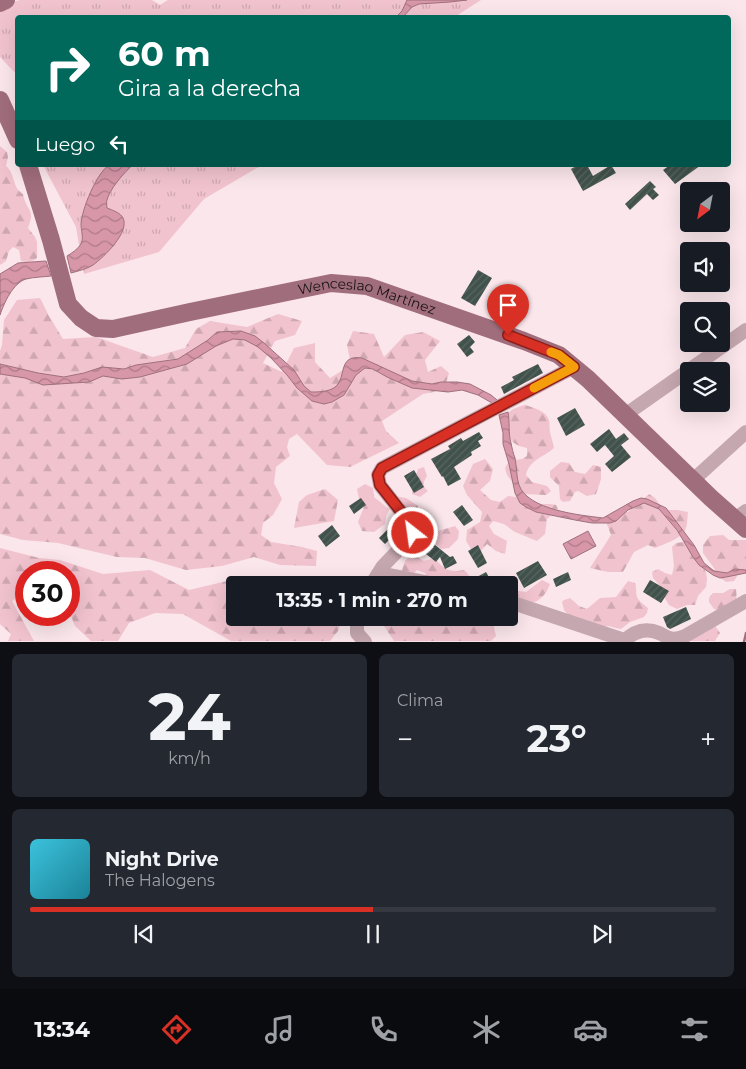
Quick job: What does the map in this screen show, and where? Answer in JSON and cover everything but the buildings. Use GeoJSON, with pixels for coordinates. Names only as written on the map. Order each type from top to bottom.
{"type":"FeatureCollection","features":[{"type":"Feature","properties":{"kind":"main road"},"geometry":{"type":"LineString","coordinates":[[0,3],[6,0]]}},
{"type":"Feature","properties":{"kind":"main road"},"geometry":{"type":"LineString","coordinates":[[0,100],[15,133]]}},
{"type":"Feature","properties":{"kind":"main road","name":"Wenceslao Martínez"},"geometry":{"type":"LineString","coordinates":[[29,167],[68,304],[81,318],[96,328],[113,329],[331,283],[367,286],[559,355],[588,379],[692,481],[742,520]]}},
{"type":"Feature","properties":{"kind":"street"},"geometry":{"type":"LineString","coordinates":[[625,415],[746,330]]}},
{"type":"Feature","properties":{"kind":"street"},"geometry":{"type":"LineString","coordinates":[[377,576],[413,533],[410,523],[380,485],[378,475],[382,468],[574,367]]}},
{"type":"Feature","properties":{"kind":"street"},"geometry":{"type":"LineString","coordinates":[[692,481],[746,432]]}},
{"type":"Feature","properties":{"kind":"street"},"geometry":{"type":"LineString","coordinates":[[379,573],[394,576]]}},
{"type":"Feature","properties":{"kind":"street"},"geometry":{"type":"LineString","coordinates":[[518,605],[624,641],[629,635],[638,631],[650,630],[677,639],[746,601]]}},
{"type":"Feature","properties":{"kind":"street"},"geometry":{"type":"LineString","coordinates":[[358,626],[359,639]]}},
{"type":"Feature","properties":{"kind":"green space"},"geometry":{"type":"Polygon","coordinates":[[[20,0],[152,0],[160,5],[168,0],[481,0],[458,15],[15,15],[15,73],[0,57],[0,10],[3,5],[20,0]]]}},
{"type":"Feature","properties":{"kind":"green space"},"geometry":{"type":"Polygon","coordinates":[[[0,146],[7,152],[6,166],[19,191],[23,194],[31,213],[28,228],[37,242],[37,258],[30,262],[21,261],[19,250],[13,247],[9,251],[6,261],[0,265],[0,146]]]}},
{"type":"Feature","properties":{"kind":"green space"},"geometry":{"type":"Polygon","coordinates":[[[44,167],[259,167],[204,199],[159,252],[84,274],[76,227],[44,167]]]}},
{"type":"Feature","properties":{"kind":"green space"},"geometry":{"type":"Polygon","coordinates":[[[40,298],[63,339],[96,337],[153,357],[185,348],[196,329],[210,321],[247,327],[278,314],[302,321],[295,335],[275,341],[263,363],[282,372],[294,348],[315,343],[315,362],[330,378],[351,365],[347,345],[353,331],[374,334],[384,357],[405,335],[423,332],[440,341],[425,360],[428,372],[441,366],[449,373],[444,390],[423,394],[382,421],[386,431],[399,443],[350,467],[327,465],[297,434],[289,439],[287,447],[290,456],[276,467],[274,483],[282,499],[273,515],[263,523],[261,535],[271,542],[317,551],[316,566],[280,565],[254,557],[222,566],[186,570],[145,558],[117,557],[58,543],[23,540],[0,534],[0,351],[4,320],[17,300],[40,298]]]}},
{"type":"Feature","properties":{"kind":"green space"},"geometry":{"type":"Polygon","coordinates":[[[525,405],[542,412],[549,420],[554,448],[534,462],[526,475],[532,482],[547,486],[551,491],[546,495],[525,494],[518,490],[507,475],[505,468],[509,461],[522,459],[527,456],[527,448],[515,444],[510,439],[506,421],[507,415],[511,411],[525,405]]]}},
{"type":"Feature","properties":{"kind":"green space"},"geometry":{"type":"Polygon","coordinates":[[[485,459],[493,469],[490,481],[480,490],[491,500],[500,502],[508,496],[539,504],[556,505],[558,509],[547,519],[545,534],[537,541],[515,532],[504,524],[493,521],[489,526],[494,534],[507,541],[505,554],[496,551],[487,544],[479,553],[473,552],[466,541],[467,530],[480,522],[482,512],[467,495],[463,486],[473,464],[485,459]]]}},
{"type":"Feature","properties":{"kind":"green space"},"geometry":{"type":"Polygon","coordinates":[[[561,462],[569,463],[575,472],[585,474],[593,465],[601,467],[601,479],[596,494],[587,496],[578,491],[575,492],[570,501],[563,502],[560,499],[559,486],[550,477],[550,471],[561,462]]]}},
{"type":"Feature","properties":{"kind":"green space"},"geometry":{"type":"Polygon","coordinates":[[[424,467],[427,476],[424,486],[428,491],[420,497],[412,494],[412,487],[418,469],[424,467]]]}},
{"type":"Feature","properties":{"kind":"green space"},"geometry":{"type":"Polygon","coordinates":[[[365,484],[373,488],[374,497],[389,509],[393,496],[406,498],[418,506],[416,514],[406,520],[390,509],[386,516],[385,524],[374,532],[362,531],[358,522],[364,507],[359,499],[357,489],[365,484]]]}},
{"type":"Feature","properties":{"kind":"green space"},"geometry":{"type":"Polygon","coordinates":[[[325,489],[338,500],[334,521],[294,528],[299,502],[307,495],[325,489]]]}},
{"type":"Feature","properties":{"kind":"green space"},"geometry":{"type":"Polygon","coordinates":[[[649,494],[655,498],[664,510],[688,512],[687,525],[684,532],[675,540],[655,548],[648,545],[634,552],[623,572],[608,572],[590,568],[611,535],[605,519],[614,511],[628,512],[649,494]]]}},
{"type":"Feature","properties":{"kind":"green space"},"geometry":{"type":"Polygon","coordinates":[[[455,526],[459,531],[458,539],[449,548],[441,549],[434,542],[438,531],[455,526]]]}},
{"type":"Feature","properties":{"kind":"green space"},"geometry":{"type":"Polygon","coordinates":[[[723,535],[729,540],[746,540],[746,571],[739,573],[734,581],[726,582],[720,577],[716,577],[714,568],[703,553],[703,545],[710,536],[723,535]]]}},
{"type":"Feature","properties":{"kind":"green space"},"geometry":{"type":"Polygon","coordinates":[[[684,542],[692,545],[706,572],[707,579],[706,587],[698,596],[695,605],[687,605],[677,609],[669,605],[661,587],[653,578],[652,572],[658,569],[672,575],[674,566],[672,547],[676,543],[684,542]]]}},
{"type":"Feature","properties":{"kind":"green space"},"geometry":{"type":"Polygon","coordinates":[[[0,548],[39,558],[63,561],[15,561],[15,599],[12,601],[15,606],[15,626],[26,626],[34,641],[8,641],[11,634],[0,624],[0,548]]]}},
{"type":"Feature","properties":{"kind":"green space"},"geometry":{"type":"Polygon","coordinates":[[[410,556],[424,561],[434,558],[447,569],[454,571],[464,570],[468,576],[426,576],[425,573],[417,570],[411,576],[406,575],[402,570],[405,561],[410,556]]]}},
{"type":"Feature","properties":{"kind":"green space"},"geometry":{"type":"Polygon","coordinates":[[[80,567],[103,574],[150,570],[189,590],[226,581],[226,626],[340,626],[330,641],[231,641],[183,614],[155,613],[129,623],[118,641],[91,641],[75,626],[80,626],[80,567]]]}},
{"type":"Feature","properties":{"kind":"green space"},"geometry":{"type":"Polygon","coordinates":[[[542,580],[550,584],[545,594],[537,601],[528,603],[518,602],[518,591],[526,592],[542,580]]]}},
{"type":"Feature","properties":{"kind":"green space"},"geometry":{"type":"Polygon","coordinates":[[[628,581],[635,583],[638,599],[648,608],[644,617],[630,622],[621,629],[609,626],[603,627],[570,617],[564,610],[562,602],[570,598],[579,606],[587,609],[600,598],[616,597],[628,581]]]}},
{"type":"Feature","properties":{"kind":"green space"},"geometry":{"type":"Polygon","coordinates":[[[730,589],[736,589],[734,603],[723,612],[714,609],[709,602],[709,598],[713,593],[723,593],[730,589]]]}},
{"type":"Feature","properties":{"kind":"green space"},"geometry":{"type":"Polygon","coordinates":[[[712,621],[720,633],[715,641],[689,641],[712,621]]]}},
{"type":"Feature","properties":{"kind":"green space"},"geometry":{"type":"Polygon","coordinates":[[[384,626],[494,626],[496,636],[491,641],[394,641],[384,626]]]}},
{"type":"Feature","properties":{"kind":"water"},"geometry":{"type":"Polygon","coordinates":[[[407,0],[467,0],[419,4],[412,7],[405,15],[398,15],[407,0]]]}},
{"type":"Feature","properties":{"kind":"water"},"geometry":{"type":"Polygon","coordinates":[[[107,167],[131,167],[114,186],[107,201],[107,208],[122,216],[123,230],[115,244],[98,261],[88,268],[71,273],[67,256],[77,249],[82,242],[81,224],[87,201],[107,167]]]}},
{"type":"Feature","properties":{"kind":"water"},"geometry":{"type":"Polygon","coordinates":[[[46,261],[51,276],[29,278],[21,281],[10,294],[0,315],[0,274],[18,263],[46,261]]]}},
{"type":"Feature","properties":{"kind":"water"},"geometry":{"type":"Polygon","coordinates":[[[241,331],[255,336],[264,343],[294,370],[304,386],[311,392],[332,389],[340,380],[348,360],[362,358],[412,381],[432,384],[457,382],[470,384],[497,400],[492,403],[478,395],[462,390],[448,392],[412,388],[373,369],[365,368],[356,375],[344,395],[324,404],[312,401],[258,347],[245,340],[233,339],[216,346],[187,364],[140,377],[122,379],[103,376],[89,382],[43,385],[25,378],[0,374],[0,364],[64,377],[102,367],[124,369],[136,365],[178,359],[217,332],[241,331]]]}},
{"type":"Feature","properties":{"kind":"water"},"geometry":{"type":"Polygon","coordinates":[[[508,412],[510,439],[518,482],[524,493],[533,500],[555,510],[603,518],[633,501],[641,498],[647,499],[666,508],[694,545],[704,563],[714,571],[727,573],[735,569],[746,570],[746,573],[720,578],[713,575],[699,565],[677,530],[659,509],[644,503],[628,510],[616,521],[592,523],[536,512],[520,503],[515,493],[503,444],[503,433],[499,415],[508,412]]]}},
{"type":"Feature","properties":{"kind":"water"},"geometry":{"type":"Polygon","coordinates":[[[588,531],[596,546],[571,559],[563,544],[588,531]]]}},
{"type":"Feature","properties":{"kind":"waterway"},"geometry":{"type":"LineString","coordinates":[[744,642],[746,633]]}},
{"type":"Feature","properties":{"kind":"slow traffic"},"geometry":{"type":"LineString","coordinates":[[534,388],[574,367],[559,355],[551,352]]}},
{"type":"Feature","properties":{"kind":"route"},"geometry":{"type":"LineString","coordinates":[[413,533],[410,523],[380,485],[378,475],[382,468],[574,367],[559,355],[508,335]]}}]}
